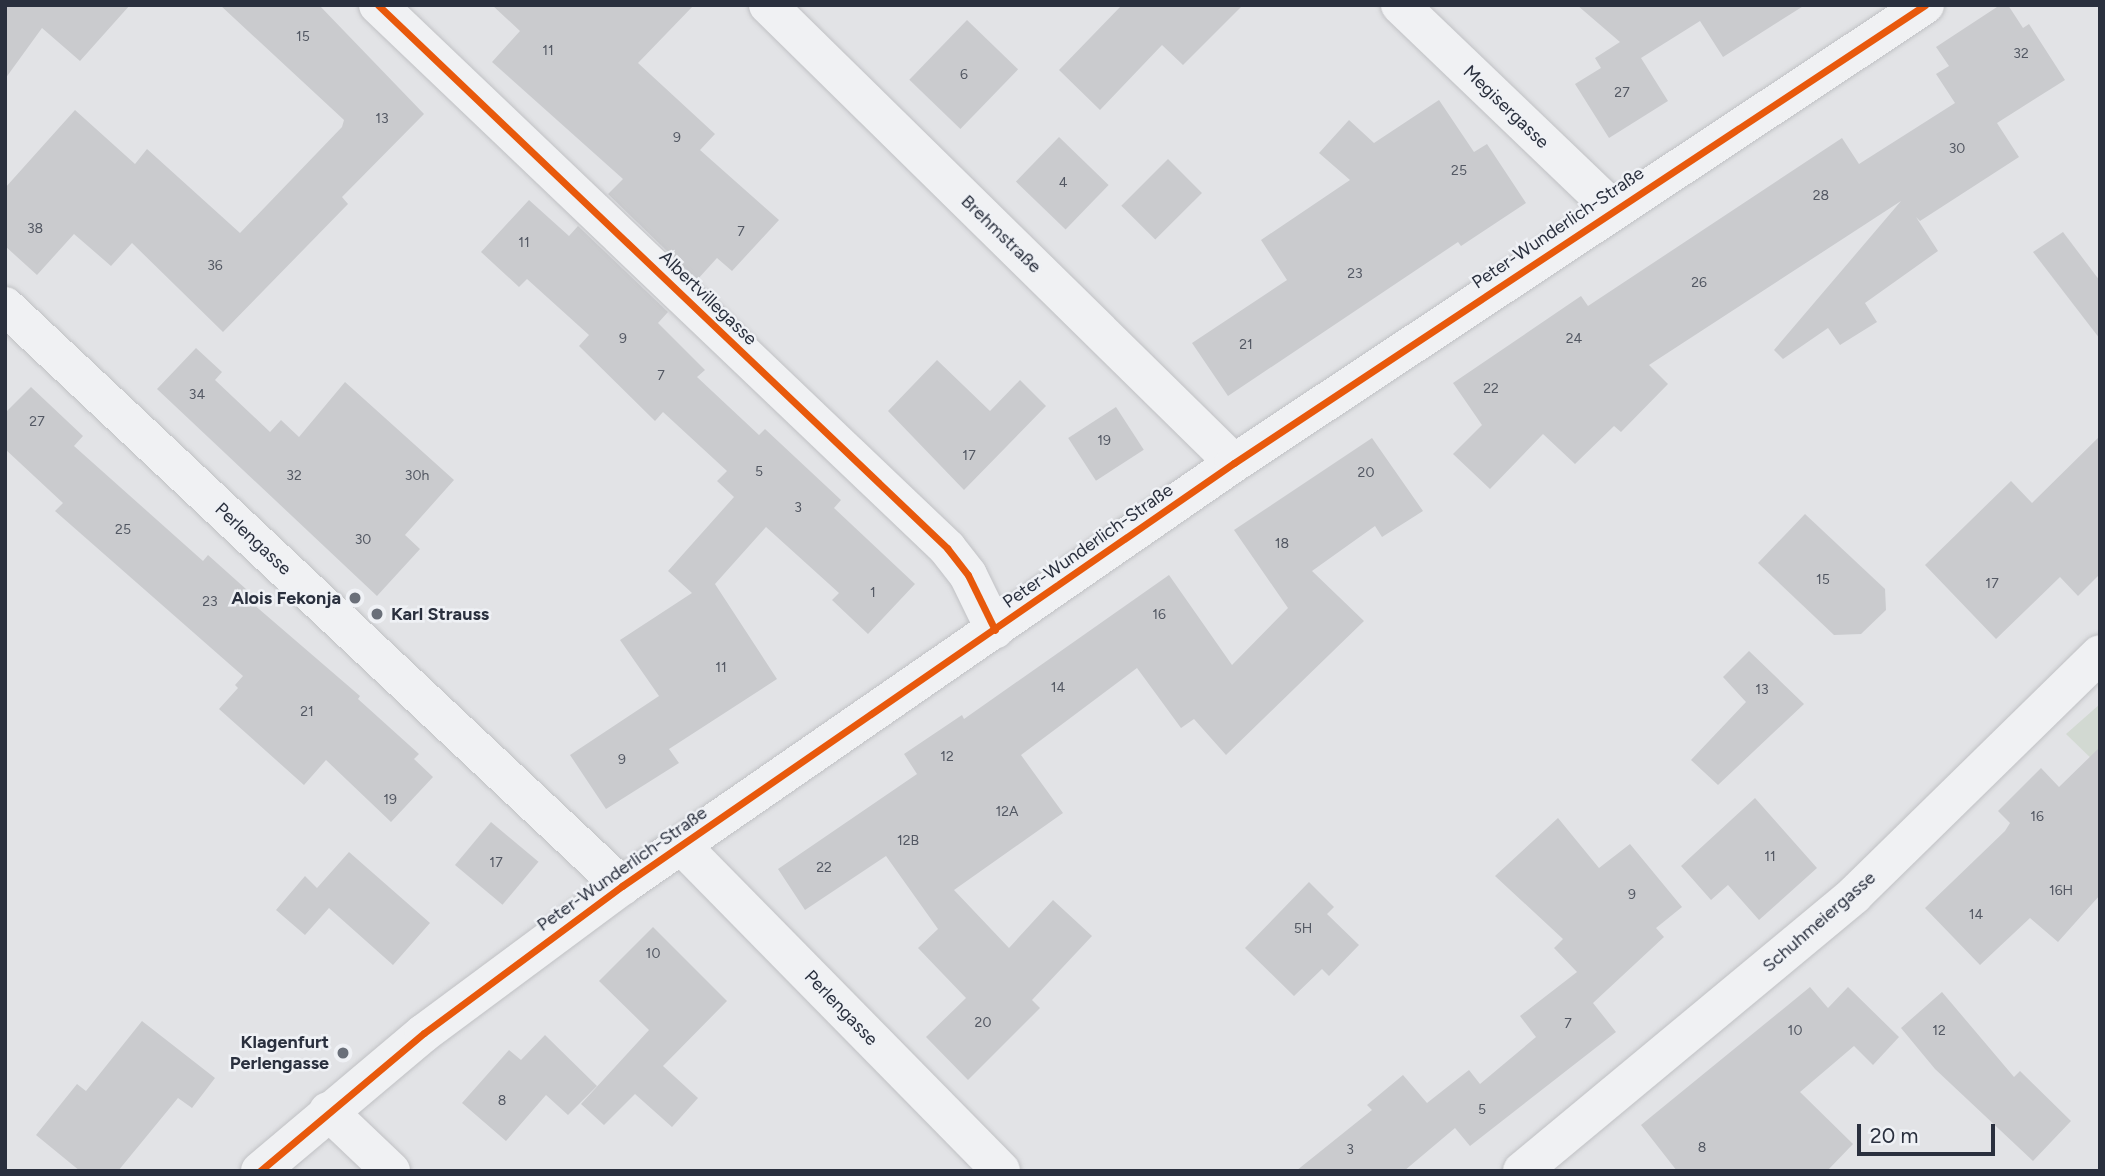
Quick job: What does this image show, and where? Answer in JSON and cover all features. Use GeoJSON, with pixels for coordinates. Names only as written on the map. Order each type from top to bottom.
{"type":"FeatureCollection","features":[{"type":"Feature","properties":{"kind":"street","name":"Albertvillegasse"},"geometry":{"type":"LineString","coordinates":[[378,5],[947,548],[968,575],[995,630]]}},
{"type":"Feature","properties":{"kind":"street","name":"Brehmstraße"},"geometry":{"type":"LineString","coordinates":[[768,5],[1234,463]]}},
{"type":"Feature","properties":{"kind":"street","name":"Megisergasse"},"geometry":{"type":"LineString","coordinates":[[1400,5],[1612,209]]}},
{"type":"Feature","properties":{"kind":"street","name":"Peter-Wunderlich-Straße"},"geometry":{"type":"LineString","coordinates":[[260,1171],[328,1111],[424,1033],[622,886],[1234,463],[1612,209],[1925,5]]}},
{"type":"Feature","properties":{"kind":"street","name":"Perlengasse"},"geometry":{"type":"LineString","coordinates":[[5,306],[622,886]]}},
{"type":"Feature","properties":{"kind":"street","name":"Schuhmeiergasse"},"geometry":{"type":"LineString","coordinates":[[1522,1171],[1854,895],[2100,654]]}},
{"type":"Feature","properties":{"kind":"street","name":"Perlengasse"},"geometry":{"type":"LineString","coordinates":[[682,846],[1001,1171]]}},
{"type":"Feature","properties":{"kind":"street"},"geometry":{"type":"LineString","coordinates":[[328,1111],[391,1171]]}},
{"type":"Feature","properties":{"kind":"shaded area"},"geometry":{"type":"Polygon","coordinates":[[[2100,704],[2100,767],[2066,734],[2100,704]]]}},
{"type":"Feature","properties":{"kind":"building"},"geometry":{"type":"Polygon","coordinates":[[[5,5],[130,5],[80,61],[42,28],[5,79],[5,5]]]}},
{"type":"Feature","properties":{"kind":"building"},"geometry":{"type":"Polygon","coordinates":[[[220,5],[319,5],[424,114],[342,197],[348,204],[223,332],[132,243],[111,266],[74,234],[37,275],[5,246],[5,188],[75,110],[135,164],[147,149],[240,233],[342,127],[344,120],[220,5]]]}},
{"type":"Feature","properties":{"kind":"building"},"geometry":{"type":"Polygon","coordinates":[[[492,5],[694,5],[638,63],[715,134],[700,150],[779,220],[732,271],[717,258],[697,280],[608,194],[623,179],[492,62],[520,31],[492,5]]]}},
{"type":"Feature","properties":{"kind":"building"},"geometry":{"type":"Polygon","coordinates":[[[1122,5],[1243,5],[1183,65],[1162,45],[1100,110],[1059,70],[1122,5]]]}},
{"type":"Feature","properties":{"kind":"building"},"geometry":{"type":"Polygon","coordinates":[[[1577,5],[1805,5],[1723,57],[1700,21],[1641,58],[1668,101],[1609,138],[1575,84],[1601,68],[1595,58],[1620,42],[1577,5]]]}},
{"type":"Feature","properties":{"kind":"building"},"geometry":{"type":"Polygon","coordinates":[[[2000,5],[2008,5],[2023,28],[2029,24],[2065,80],[1997,123],[2019,157],[1920,221],[1916,217],[1938,251],[1865,303],[1877,322],[1840,345],[1828,328],[1783,359],[1774,350],[1901,201],[1649,365],[1668,384],[1621,432],[1614,426],[1575,464],[1543,434],[1490,489],[1453,454],[1482,425],[1453,383],[1581,296],[1588,306],[1842,138],[1859,164],[1955,103],[1936,74],[1949,66],[1936,47],[2000,5]]]}},
{"type":"Feature","properties":{"kind":"building"},"geometry":{"type":"Polygon","coordinates":[[[967,20],[1018,69],[960,129],[909,80],[967,20]]]}},
{"type":"Feature","properties":{"kind":"building"},"geometry":{"type":"Polygon","coordinates":[[[1439,100],[1474,152],[1487,144],[1526,203],[1461,246],[1458,242],[1228,396],[1192,343],[1287,280],[1261,240],[1350,180],[1319,153],[1349,120],[1374,143],[1439,100]]]}},
{"type":"Feature","properties":{"kind":"building"},"geometry":{"type":"Polygon","coordinates":[[[1059,137],[1109,185],[1066,230],[1016,182],[1059,137]]]}},
{"type":"Feature","properties":{"kind":"building"},"geometry":{"type":"Polygon","coordinates":[[[1168,159],[1202,193],[1155,240],[1121,206],[1168,159]]]}},
{"type":"Feature","properties":{"kind":"building"},"geometry":{"type":"Polygon","coordinates":[[[529,200],[569,236],[578,226],[668,312],[658,323],[705,370],[697,377],[759,435],[765,429],[841,500],[834,508],[915,584],[868,634],[832,600],[839,593],[766,527],[715,584],[777,679],[669,749],[679,763],[606,809],[570,755],[659,696],[620,640],[692,593],[668,571],[734,497],[717,481],[727,471],[663,412],[655,421],[579,346],[589,335],[527,279],[519,287],[481,252],[529,200]]]}},
{"type":"Feature","properties":{"kind":"building"},"geometry":{"type":"Polygon","coordinates":[[[2063,232],[2100,281],[2100,339],[2033,252],[2063,232]]]}},
{"type":"Feature","properties":{"kind":"building"},"geometry":{"type":"Polygon","coordinates":[[[196,348],[222,372],[215,380],[270,432],[281,420],[299,437],[345,382],[454,480],[405,535],[420,549],[377,596],[157,389],[196,348]]]}},
{"type":"Feature","properties":{"kind":"building"},"geometry":{"type":"Polygon","coordinates":[[[937,360],[990,411],[1020,380],[1046,406],[964,490],[888,411],[937,360]]]}},
{"type":"Feature","properties":{"kind":"building"},"geometry":{"type":"Polygon","coordinates":[[[31,387],[83,436],[74,446],[203,561],[208,555],[257,599],[253,604],[360,696],[358,699],[419,754],[414,759],[433,777],[391,822],[326,760],[304,785],[219,709],[238,688],[235,685],[243,676],[55,511],[63,503],[5,449],[5,413],[31,387]]]}},
{"type":"Feature","properties":{"kind":"building"},"geometry":{"type":"Polygon","coordinates":[[[1116,407],[1144,450],[1096,481],[1068,438],[1116,407]]]}},
{"type":"Feature","properties":{"kind":"building"},"geometry":{"type":"Polygon","coordinates":[[[2100,436],[2100,574],[2078,596],[2060,577],[1996,639],[1925,565],[2011,481],[2032,503],[2100,436]]]}},
{"type":"Feature","properties":{"kind":"building"},"geometry":{"type":"Polygon","coordinates":[[[1372,438],[1423,511],[1382,537],[1375,526],[1312,571],[1364,621],[1226,755],[1194,719],[1181,728],[1137,668],[1021,755],[1063,813],[954,890],[1009,948],[1053,900],[1092,936],[1032,1000],[1040,1008],[968,1080],[926,1037],[966,998],[918,948],[938,929],[886,856],[805,910],[778,869],[917,774],[904,754],[962,715],[964,719],[1169,575],[1232,665],[1288,608],[1234,530],[1372,438]]]}},
{"type":"Feature","properties":{"kind":"building"},"geometry":{"type":"Polygon","coordinates":[[[1805,514],[1885,589],[1886,610],[1861,634],[1834,635],[1758,563],[1805,514]]]}},
{"type":"Feature","properties":{"kind":"building"},"geometry":{"type":"Polygon","coordinates":[[[1749,651],[1804,704],[1718,785],[1691,760],[1746,702],[1723,677],[1749,651]]]}},
{"type":"Feature","properties":{"kind":"building"},"geometry":{"type":"Polygon","coordinates":[[[2100,747],[2100,895],[2058,942],[2030,918],[1980,965],[1925,908],[2005,831],[2010,823],[1998,811],[2041,768],[2059,787],[2100,747]]]}},
{"type":"Feature","properties":{"kind":"building"},"geometry":{"type":"Polygon","coordinates":[[[1755,798],[1817,868],[1759,920],[1728,885],[1711,900],[1681,866],[1755,798]]]}},
{"type":"Feature","properties":{"kind":"building"},"geometry":{"type":"Polygon","coordinates":[[[1558,818],[1599,868],[1630,844],[1682,907],[1656,928],[1664,937],[1593,1003],[1616,1032],[1470,1146],[1455,1128],[1404,1171],[1296,1171],[1372,1110],[1367,1105],[1403,1075],[1427,1103],[1469,1070],[1480,1084],[1536,1037],[1520,1016],[1577,972],[1554,948],[1563,939],[1495,876],[1558,818]]]}},
{"type":"Feature","properties":{"kind":"building"},"geometry":{"type":"Polygon","coordinates":[[[491,822],[538,862],[502,905],[455,865],[491,822]]]}},
{"type":"Feature","properties":{"kind":"building"},"geometry":{"type":"Polygon","coordinates":[[[349,852],[430,923],[393,965],[329,908],[305,935],[276,910],[305,876],[317,888],[349,852]]]}},
{"type":"Feature","properties":{"kind":"building"},"geometry":{"type":"Polygon","coordinates":[[[1309,882],[1334,907],[1327,914],[1359,945],[1329,976],[1322,969],[1294,996],[1245,948],[1309,882]]]}},
{"type":"Feature","properties":{"kind":"building"},"geometry":{"type":"Polygon","coordinates":[[[653,927],[727,1001],[663,1066],[698,1098],[672,1127],[635,1094],[604,1125],[581,1104],[649,1030],[599,981],[653,927]]]}},
{"type":"Feature","properties":{"kind":"building"},"geometry":{"type":"Polygon","coordinates":[[[1810,987],[1828,1008],[1848,987],[1899,1037],[1873,1065],[1854,1046],[1800,1092],[1853,1144],[1827,1171],[1677,1171],[1641,1125],[1810,987]]]}},
{"type":"Feature","properties":{"kind":"building"},"geometry":{"type":"Polygon","coordinates":[[[1942,992],[2014,1077],[2020,1071],[2071,1121],[2033,1161],[1935,1069],[1901,1028],[1942,992]]]}},
{"type":"Feature","properties":{"kind":"building"},"geometry":{"type":"Polygon","coordinates":[[[142,1021],[215,1078],[192,1108],[178,1098],[118,1171],[80,1171],[36,1135],[77,1084],[86,1091],[142,1021]]]}},
{"type":"Feature","properties":{"kind":"building"},"geometry":{"type":"Polygon","coordinates":[[[545,1035],[597,1086],[568,1115],[546,1095],[506,1141],[462,1103],[509,1050],[521,1060],[545,1035]]]}},
{"type":"Feature","properties":{"kind":"cycle path"},"geometry":{"type":"LineString","coordinates":[[378,5],[947,548],[968,575],[995,630]]}},
{"type":"Feature","properties":{"kind":"cycle path"},"geometry":{"type":"LineString","coordinates":[[260,1171],[424,1033],[622,886],[1234,463],[1925,5]]}},
{"type":"Feature","properties":{"kind":"place","name":"Alois Fekonja"},"geometry":{"type":"Point","coordinates":[355,598]}},
{"type":"Feature","properties":{"kind":"place","name":"Karl Strauss"},"geometry":{"type":"Point","coordinates":[377,614]}},
{"type":"Feature","properties":{"kind":"place","name":"Klagenfurt Perlengasse"},"geometry":{"type":"Point","coordinates":[343,1053]}}]}
